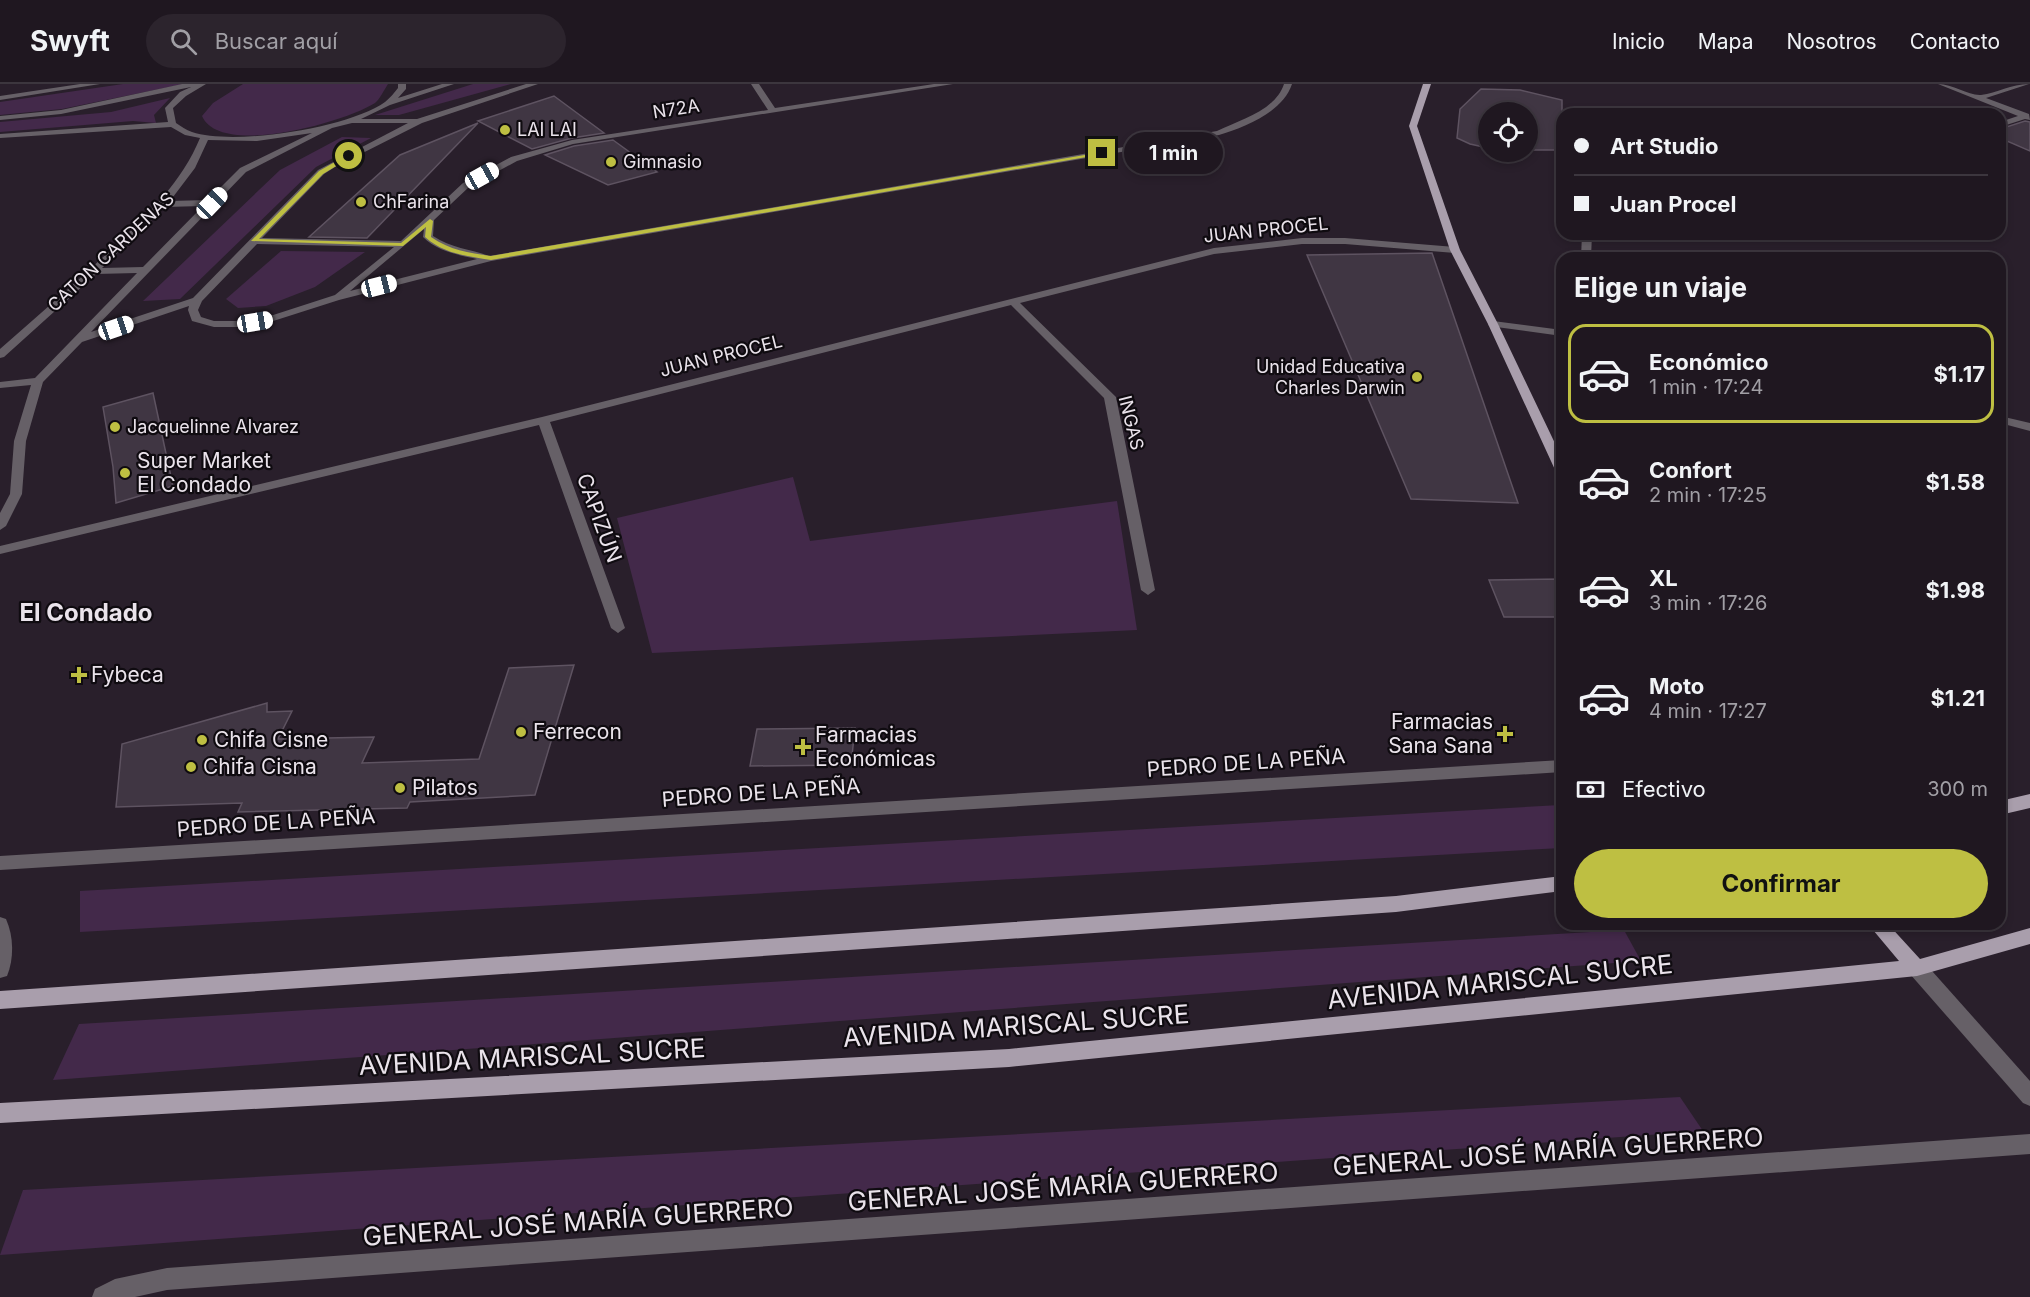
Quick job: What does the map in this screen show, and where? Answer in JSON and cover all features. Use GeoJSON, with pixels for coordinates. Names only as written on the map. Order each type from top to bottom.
{"type":"FeatureCollection","features":[{"type":"Feature","properties":{"kind":"main road"},"geometry":{"type":"LineString","coordinates":[[1427,84],[1413,126],[1455,250],[1493,324],[1556,459]]}},
{"type":"Feature","properties":{"kind":"main road"},"geometry":{"type":"LineString","coordinates":[[2006,807],[2030,801]]}},
{"type":"Feature","properties":{"kind":"main road"},"geometry":{"type":"LineString","coordinates":[[0,1000],[1396,904],[1556,884]]}},
{"type":"Feature","properties":{"kind":"main road"},"geometry":{"type":"LineString","coordinates":[[1882,930],[1917,968]]}},
{"type":"Feature","properties":{"kind":"main road","name":"AVENIDA MARISCAL SUCRE"},"geometry":{"type":"LineString","coordinates":[[0,1113],[1010,1058],[1917,968],[2030,936]]}},
{"type":"Feature","properties":{"kind":"street"},"geometry":{"type":"LineString","coordinates":[[0,98],[96,84]]}},
{"type":"Feature","properties":{"kind":"street"},"geometry":{"type":"LineString","coordinates":[[0,118],[61,112],[193,84]]}},
{"type":"Feature","properties":{"kind":"street"},"geometry":{"type":"LineString","coordinates":[[172,124],[169,108],[183,94],[202,84]]}},
{"type":"Feature","properties":{"kind":"street"},"geometry":{"type":"LineString","coordinates":[[387,104],[402,89],[402,84]]}},
{"type":"Feature","properties":{"kind":"street"},"geometry":{"type":"LineString","coordinates":[[0,136],[172,124],[188,133],[205,137],[257,139],[328,128],[387,104],[450,84]]}},
{"type":"Feature","properties":{"kind":"street"},"geometry":{"type":"LineString","coordinates":[[80,340],[197,300],[332,165],[419,121],[534,84]]}},
{"type":"Feature","properties":{"kind":"street"},"geometry":{"type":"LineString","coordinates":[[755,84],[772,110]]}},
{"type":"Feature","properties":{"kind":"street","name":"N72A"},"geometry":{"type":"LineString","coordinates":[[335,298],[430,221],[466,185],[514,159],[572,141],[949,84]]}},
{"type":"Feature","properties":{"kind":"street"},"geometry":{"type":"LineString","coordinates":[[197,300],[194,310],[196,318],[214,324],[242,324],[290,314],[335,298],[491,258],[1219,133],[1270,110],[1287,89],[1288,84]]}},
{"type":"Feature","properties":{"kind":"street"},"geometry":{"type":"LineString","coordinates":[[1942,84],[2006,108]]}},
{"type":"Feature","properties":{"kind":"street"},"geometry":{"type":"LineString","coordinates":[[1981,98],[2025,84]]}},
{"type":"Feature","properties":{"kind":"street"},"geometry":{"type":"LineString","coordinates":[[2006,108],[2028,117]]}},
{"type":"Feature","properties":{"kind":"street"},"geometry":{"type":"LineString","coordinates":[[2006,123],[2028,117]]}},
{"type":"Feature","properties":{"kind":"street"},"geometry":{"type":"LineString","coordinates":[[349,121],[419,121]]}},
{"type":"Feature","properties":{"kind":"street","name":"CATON CARDENAS"},"geometry":{"type":"LineString","coordinates":[[0,526],[16,494],[20,441],[38,381],[243,170],[328,128]]}},
{"type":"Feature","properties":{"kind":"street","name":"CATON CARDENAS"},"geometry":{"type":"LineString","coordinates":[[0,355],[94,271],[179,188],[198,158],[205,137]]}},
{"type":"Feature","properties":{"kind":"street"},"geometry":{"type":"LineString","coordinates":[[162,204],[212,203]]}},
{"type":"Feature","properties":{"kind":"street"},"geometry":{"type":"LineString","coordinates":[[430,221],[428,237],[442,247],[460,254],[491,258]]}},
{"type":"Feature","properties":{"kind":"street"},"geometry":{"type":"LineString","coordinates":[[254,241],[403,244]]}},
{"type":"Feature","properties":{"kind":"street","name":"JUAN PROCEL"},"geometry":{"type":"LineString","coordinates":[[0,550],[543,420],[1214,251],[1271,244],[1345,241],[1455,250]]}},
{"type":"Feature","properties":{"kind":"street"},"geometry":{"type":"LineString","coordinates":[[94,271],[147,270]]}},
{"type":"Feature","properties":{"kind":"street","name":"INGAS"},"geometry":{"type":"LineString","coordinates":[[1012,301],[1110,397],[1148,590]]}},
{"type":"Feature","properties":{"kind":"street"},"geometry":{"type":"LineString","coordinates":[[1493,324],[1556,332]]}},
{"type":"Feature","properties":{"kind":"street"},"geometry":{"type":"LineString","coordinates":[[0,385],[38,381]]}},
{"type":"Feature","properties":{"kind":"street","name":"CAPIZÚN"},"geometry":{"type":"LineString","coordinates":[[543,420],[618,628]]}},
{"type":"Feature","properties":{"kind":"street"},"geometry":{"type":"LineString","coordinates":[[2006,422],[2030,428]]}},
{"type":"Feature","properties":{"kind":"street","name":"PEDRO DE LA PEÑA"},"geometry":{"type":"LineString","coordinates":[[0,863],[1556,766]]}},
{"type":"Feature","properties":{"kind":"street"},"geometry":{"type":"LineString","coordinates":[[0,925],[4,948],[0,970]]}},
{"type":"Feature","properties":{"kind":"street"},"geometry":{"type":"LineString","coordinates":[[1917,968],[2030,1096]]}},
{"type":"Feature","properties":{"kind":"street","name":"GENERAL JOSÉ MARÍA GUERRERO"},"geometry":{"type":"LineString","coordinates":[[103,1297],[115,1290],[167,1279],[2030,1144]]}},
{"type":"Feature","properties":{"kind":"shaded area"},"geometry":{"type":"Polygon","coordinates":[[[123,84],[184,84],[62,109],[0,115],[0,102],[123,84]]]}},
{"type":"Feature","properties":{"kind":"shaded area"},"geometry":{"type":"Polygon","coordinates":[[[243,84],[388,84],[375,103],[360,111],[312,127],[257,135],[232,134],[213,128],[202,116],[213,103],[243,84]]]}},
{"type":"Feature","properties":{"kind":"shaded area"},"geometry":{"type":"Polygon","coordinates":[[[473,84],[511,84],[399,115],[375,115],[473,84]]]}},
{"type":"Feature","properties":{"kind":"shaded area"},"geometry":{"type":"Polygon","coordinates":[[[170,98],[154,115],[156,123],[133,121],[0,132],[0,122],[111,112],[170,98]]]}},
{"type":"Feature","properties":{"kind":"shaded area"},"geometry":{"type":"Polygon","coordinates":[[[342,137],[371,138],[316,167],[180,299],[143,301],[280,170],[342,137]]]}},
{"type":"Feature","properties":{"kind":"shaded area"},"geometry":{"type":"Polygon","coordinates":[[[281,251],[365,252],[315,287],[266,306],[238,308],[226,299],[281,251]]]}},
{"type":"Feature","properties":{"kind":"shaded area"},"geometry":{"type":"Polygon","coordinates":[[[793,477],[810,541],[1117,501],[1137,630],[652,653],[617,518],[793,477]]]}},
{"type":"Feature","properties":{"kind":"shaded area"},"geometry":{"type":"Polygon","coordinates":[[[1556,805],[1556,848],[80,932],[80,891],[1556,805]]]}},
{"type":"Feature","properties":{"kind":"shaded area"},"geometry":{"type":"Polygon","coordinates":[[[1624,930],[1641,961],[53,1080],[79,1024],[1624,930]]]}},
{"type":"Feature","properties":{"kind":"shaded area"},"geometry":{"type":"Polygon","coordinates":[[[1680,1097],[1703,1131],[0,1255],[23,1190],[1680,1097]]]}},
{"type":"Feature","properties":{"kind":"building"},"geometry":{"type":"Polygon","coordinates":[[[1481,89],[1520,90],[1562,100],[1562,108],[1556,108],[1556,150],[1538,150],[1538,102],[1478,102],[1478,146],[1457,138],[1460,109],[1481,89]]]}},
{"type":"Feature","properties":{"kind":"building"},"geometry":{"type":"Polygon","coordinates":[[[554,96],[604,133],[572,138],[532,149],[478,121],[554,96]]]}},
{"type":"Feature","properties":{"kind":"building"},"geometry":{"type":"Polygon","coordinates":[[[2025,121],[2030,122],[2030,151],[2006,141],[2006,127],[2025,121]]]}},
{"type":"Feature","properties":{"kind":"building"},"geometry":{"type":"Polygon","coordinates":[[[478,123],[367,238],[309,237],[400,155],[478,123]]]}},
{"type":"Feature","properties":{"kind":"building","name":"Gimnasio"},"geometry":{"type":"Polygon","coordinates":[[[613,140],[657,172],[608,185],[545,155],[574,146],[613,140]]]}},
{"type":"Feature","properties":{"kind":"building","name":"Unidad Educativa Charles Darwin"},"geometry":{"type":"Polygon","coordinates":[[[1432,253],[1518,503],[1411,499],[1307,255],[1432,253]]]}},
{"type":"Feature","properties":{"kind":"building"},"geometry":{"type":"Polygon","coordinates":[[[153,393],[173,486],[116,503],[113,467],[103,407],[153,393]]]}},
{"type":"Feature","properties":{"kind":"building"},"geometry":{"type":"Polygon","coordinates":[[[1556,579],[1556,617],[1504,617],[1489,580],[1556,579]]]}},
{"type":"Feature","properties":{"kind":"building"},"geometry":{"type":"Polygon","coordinates":[[[574,665],[535,795],[410,802],[407,808],[238,812],[242,803],[116,807],[122,744],[267,703],[267,712],[292,711],[278,739],[374,737],[362,763],[479,759],[509,668],[574,665]]]}},
{"type":"Feature","properties":{"kind":"building","name":"Farmacias Económicas"},"geometry":{"type":"Polygon","coordinates":[[[855,728],[851,765],[750,766],[757,729],[855,728]]]}},
{"type":"Feature","properties":{"kind":"place","name":"LAI LAI"},"geometry":{"type":"Point","coordinates":[505,130]}},
{"type":"Feature","properties":{"kind":"place","name":"Gimnasio"},"geometry":{"type":"Point","coordinates":[611,162]}},
{"type":"Feature","properties":{"kind":"place","name":"ChFarina"},"geometry":{"type":"Point","coordinates":[361,202]}},
{"type":"Feature","properties":{"kind":"place","name":"Unidad Educativa Charles Darwin"},"geometry":{"type":"Point","coordinates":[1417,377]}},
{"type":"Feature","properties":{"kind":"place","name":"Jacquelinne Alvarez"},"geometry":{"type":"Point","coordinates":[115,427]}},
{"type":"Feature","properties":{"kind":"place","name":"Super Market El Condado"},"geometry":{"type":"Point","coordinates":[125,473]}},
{"type":"Feature","properties":{"kind":"place","name":"Fybeca"},"geometry":{"type":"Point","coordinates":[79,675]}},
{"type":"Feature","properties":{"kind":"place","name":"Ferrecon"},"geometry":{"type":"Point","coordinates":[521,732]}},
{"type":"Feature","properties":{"kind":"place","name":"Farmacias Sana Sana"},"geometry":{"type":"Point","coordinates":[1505,734]}},
{"type":"Feature","properties":{"kind":"place","name":"Chifa Cisne"},"geometry":{"type":"Point","coordinates":[202,740]}},
{"type":"Feature","properties":{"kind":"place","name":"Farmacias Económicas"},"geometry":{"type":"Point","coordinates":[803,747]}},
{"type":"Feature","properties":{"kind":"place","name":"Chifa Cisna"},"geometry":{"type":"Point","coordinates":[191,767]}},
{"type":"Feature","properties":{"kind":"place","name":"Pilatos"},"geometry":{"type":"Point","coordinates":[400,788]}},
{"type":"Feature","properties":{"kind":"district","name":"El Condado"},"geometry":{"type":"Point","coordinates":[86,613]}},
{"type":"Feature","properties":{"kind":"route"},"geometry":{"type":"LineString","coordinates":[[349,156],[321,172],[254,241],[403,244],[430,221],[428,237],[442,247],[460,254],[491,258],[1102,153]]}}]}
